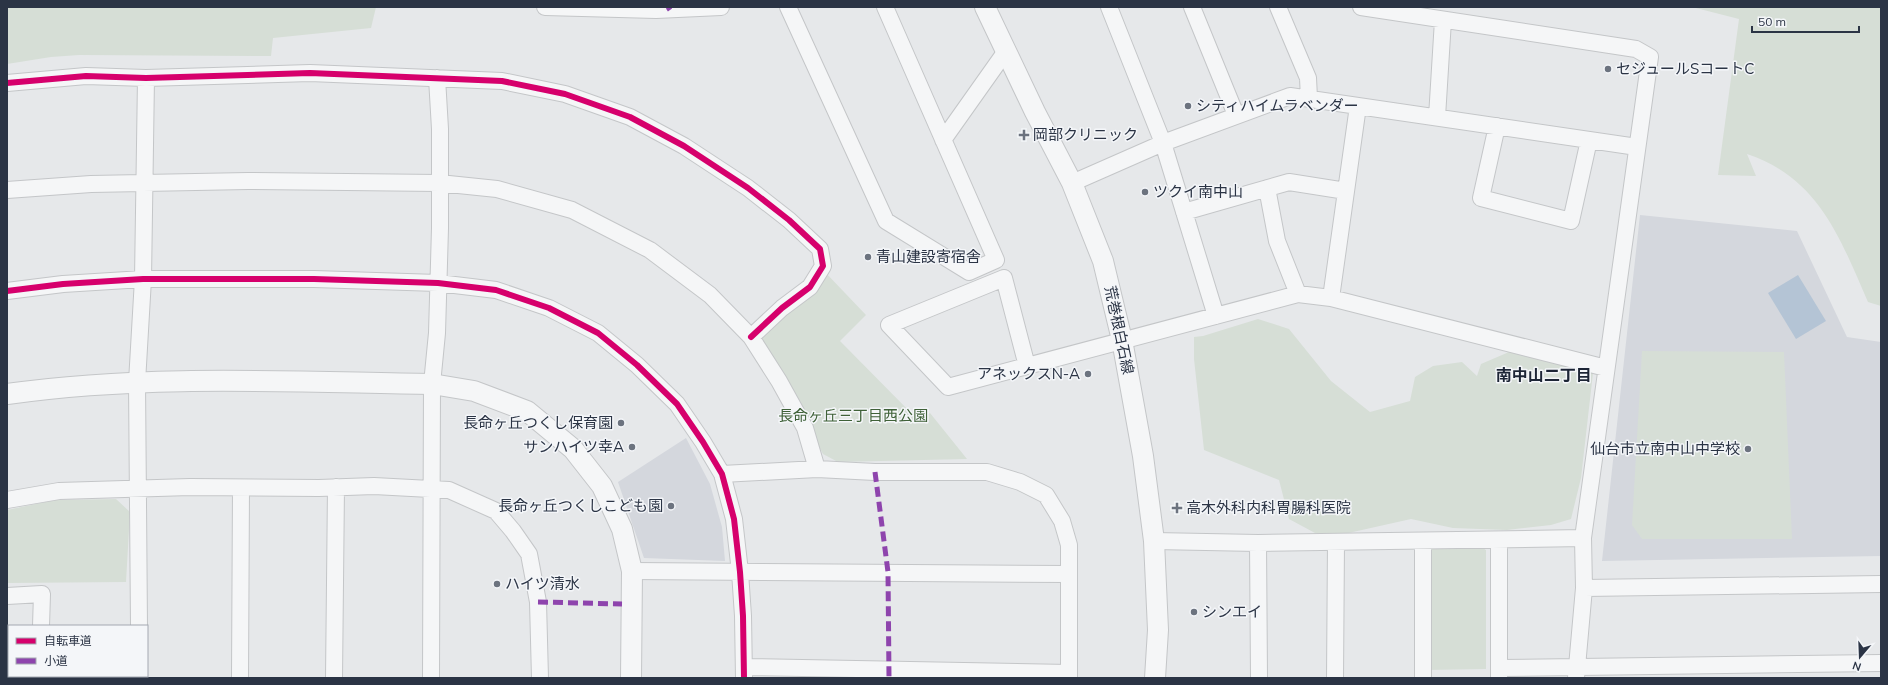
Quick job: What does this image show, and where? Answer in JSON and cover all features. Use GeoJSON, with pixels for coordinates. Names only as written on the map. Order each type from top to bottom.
{"type":"FeatureCollection","features":[{"type":"Feature","properties":{"kind":"street"},"geometry":{"type":"LineString","coordinates":[[545,7],[656,10],[721,7]]}},
{"type":"Feature","properties":{"kind":"street"},"geometry":{"type":"LineString","coordinates":[[788,7],[886,222],[968,272],[996,260],[885,7]]}},
{"type":"Feature","properties":{"kind":"street","name":"荒巻根白石線"},"geometry":{"type":"LineString","coordinates":[[985,7],[1072,183],[1103,261],[1122,340],[1143,456],[1154,541],[1158,630],[1156,678]]}},
{"type":"Feature","properties":{"kind":"street"},"geometry":{"type":"LineString","coordinates":[[1109,7],[1164,143],[1216,316]]}},
{"type":"Feature","properties":{"kind":"street"},"geometry":{"type":"LineString","coordinates":[[1192,7],[1236,115]]}},
{"type":"Feature","properties":{"kind":"street"},"geometry":{"type":"LineString","coordinates":[[1278,7],[1308,78],[1309,98]]}},
{"type":"Feature","properties":{"kind":"street"},"geometry":{"type":"LineString","coordinates":[[1361,7],[1636,49],[1650,56],[1583,538],[1584,588],[1576,672]]}},
{"type":"Feature","properties":{"kind":"street"},"geometry":{"type":"LineString","coordinates":[[1437,117],[1443,20]]}},
{"type":"Feature","properties":{"kind":"street"},"geometry":{"type":"LineString","coordinates":[[943,140],[1006,51]]}},
{"type":"Feature","properties":{"kind":"street"},"geometry":{"type":"LineString","coordinates":[[7,83],[86,76],[146,78],[310,74],[502,81],[565,94],[630,117],[684,146],[748,188],[789,220],[820,249],[823,266],[810,287],[782,308],[751,336]]}},
{"type":"Feature","properties":{"kind":"street"},"geometry":{"type":"LineString","coordinates":[[139,625],[137,382],[143,279],[143,183],[146,78]]}},
{"type":"Feature","properties":{"kind":"street"},"geometry":{"type":"LineString","coordinates":[[432,678],[432,384],[437,333],[440,129],[437,78]]}},
{"type":"Feature","properties":{"kind":"street"},"geometry":{"type":"LineString","coordinates":[[1072,183],[1164,143],[1290,96],[1637,147]]}},
{"type":"Feature","properties":{"kind":"street"},"geometry":{"type":"LineString","coordinates":[[1331,298],[1358,106]]}},
{"type":"Feature","properties":{"kind":"street"},"geometry":{"type":"LineString","coordinates":[[1497,126],[1481,198],[1571,221],[1589,140]]}},
{"type":"Feature","properties":{"kind":"street"},"geometry":{"type":"LineString","coordinates":[[7,190],[91,184],[255,181],[439,183],[498,189],[572,210],[650,250],[710,295],[751,336],[779,381],[804,428],[817,469]]}},
{"type":"Feature","properties":{"kind":"street"},"geometry":{"type":"LineString","coordinates":[[1184,212],[1289,182],[1346,191]]}},
{"type":"Feature","properties":{"kind":"street"},"geometry":{"type":"LineString","coordinates":[[1267,188],[1277,241],[1298,294]]}},
{"type":"Feature","properties":{"kind":"street"},"geometry":{"type":"LineString","coordinates":[[1027,366],[1004,278],[889,325],[948,388],[1122,340],[1298,294],[1331,298],[1606,368]]}},
{"type":"Feature","properties":{"kind":"street"},"geometry":{"type":"LineString","coordinates":[[7,291],[63,284],[143,279],[330,279],[438,283],[496,290],[549,308],[598,333],[637,365],[677,404],[703,442],[722,474],[734,519],[740,572],[743,616],[744,672],[1069,676],[1069,545],[1062,522],[1046,495],[1020,482],[987,472],[875,472],[817,469],[722,474]]}},
{"type":"Feature","properties":{"kind":"street"},"geometry":{"type":"LineString","coordinates":[[7,394],[63,386],[137,382],[432,384],[474,391],[527,411],[573,449],[602,486],[622,529],[632,571],[631,678]]}},
{"type":"Feature","properties":{"kind":"street"},"geometry":{"type":"LineString","coordinates":[[7,500],[59,491],[190,487],[241,488],[374,486],[449,490],[496,511],[513,531],[529,554],[538,602],[540,678]]}},
{"type":"Feature","properties":{"kind":"street"},"geometry":{"type":"LineString","coordinates":[[334,678],[336,487]]}},
{"type":"Feature","properties":{"kind":"street"},"geometry":{"type":"LineString","coordinates":[[240,678],[241,488]]}},
{"type":"Feature","properties":{"kind":"street"},"geometry":{"type":"LineString","coordinates":[[1154,541],[1258,543],[1583,538]]}},
{"type":"Feature","properties":{"kind":"street"},"geometry":{"type":"LineString","coordinates":[[1499,540],[1499,673],[1668,672],[1881,663]]}},
{"type":"Feature","properties":{"kind":"street"},"geometry":{"type":"LineString","coordinates":[[1423,541],[1423,678]]}},
{"type":"Feature","properties":{"kind":"street"},"geometry":{"type":"LineString","coordinates":[[1335,678],[1336,542]]}},
{"type":"Feature","properties":{"kind":"street"},"geometry":{"type":"LineString","coordinates":[[1258,543],[1259,678]]}},
{"type":"Feature","properties":{"kind":"street"},"geometry":{"type":"LineString","coordinates":[[632,571],[1069,574]]}},
{"type":"Feature","properties":{"kind":"street"},"geometry":{"type":"LineString","coordinates":[[1584,588],[1881,584]]}},
{"type":"Feature","properties":{"kind":"street"},"geometry":{"type":"LineString","coordinates":[[7,596],[42,594],[41,625]]}},
{"type":"Feature","properties":{"kind":"shaded area","name":"仙台市立南中山中学校"},"geometry":{"type":"Polygon","coordinates":[[[1640,215],[1797,231],[1847,337],[1881,342],[1881,556],[1602,561],[1640,215]]]}},
{"type":"Feature","properties":{"kind":"shaded area","name":"長命ヶ丘つくしこども園"},"geometry":{"type":"Polygon","coordinates":[[[686,438],[710,484],[722,527],[725,561],[644,558],[618,482],[686,438]]]}},
{"type":"Feature","properties":{"kind":"green space"},"geometry":{"type":"Polygon","coordinates":[[[7,7],[376,7],[371,28],[273,38],[271,56],[79,55],[51,57],[7,64],[7,7]]]}},
{"type":"Feature","properties":{"kind":"green space"},"geometry":{"type":"Polygon","coordinates":[[[1692,7],[1881,7],[1881,306],[1868,302],[1847,255],[1824,213],[1810,194],[1792,178],[1772,165],[1747,154],[1756,176],[1718,175],[1739,19],[1692,7]]]}},
{"type":"Feature","properties":{"kind":"green space","name":"長命ヶ丘三丁目西公園"},"geometry":{"type":"Polygon","coordinates":[[[824,271],[866,315],[840,341],[918,420],[930,413],[967,459],[838,462],[823,454],[759,337],[824,271]]]}},
{"type":"Feature","properties":{"kind":"green space"},"geometry":{"type":"Polygon","coordinates":[[[1258,319],[1289,329],[1331,381],[1370,412],[1410,401],[1415,377],[1433,366],[1462,362],[1477,376],[1481,364],[1509,352],[1545,359],[1593,373],[1581,478],[1571,519],[1551,525],[1507,530],[1453,528],[1411,519],[1344,534],[1315,533],[1289,519],[1279,480],[1204,450],[1194,359],[1194,337],[1203,336],[1258,319]]]}},
{"type":"Feature","properties":{"kind":"green space"},"geometry":{"type":"Polygon","coordinates":[[[1642,351],[1784,352],[1792,539],[1642,539],[1632,525],[1642,351]]]}},
{"type":"Feature","properties":{"kind":"green space"},"geometry":{"type":"Polygon","coordinates":[[[116,499],[130,512],[126,582],[7,583],[7,510],[55,500],[116,499]]]}},
{"type":"Feature","properties":{"kind":"green space"},"geometry":{"type":"Polygon","coordinates":[[[1476,544],[1486,550],[1486,669],[1426,670],[1429,545],[1476,544]]]}},
{"type":"Feature","properties":{"kind":"water"},"geometry":{"type":"Polygon","coordinates":[[[1798,275],[1826,321],[1796,339],[1768,293],[1798,275]]]}},
{"type":"Feature","properties":{"kind":"marked path"},"geometry":{"type":"LineString","coordinates":[[875,472],[888,572],[889,678]]}},
{"type":"Feature","properties":{"kind":"marked path"},"geometry":{"type":"LineString","coordinates":[[538,602],[622,604]]}},
{"type":"Feature","properties":{"kind":"cycle path"},"geometry":{"type":"LineString","coordinates":[[7,83],[86,76],[146,78],[310,73],[502,81],[565,94],[630,117],[684,146],[748,188],[789,220],[820,249],[823,266],[810,287],[782,308],[751,337]]}},
{"type":"Feature","properties":{"kind":"cycle path"},"geometry":{"type":"LineString","coordinates":[[7,291],[63,284],[143,279],[314,279],[438,283],[496,290],[549,308],[598,333],[637,365],[677,404],[703,442],[722,474],[734,519],[740,572],[743,616],[744,678]]}},
{"type":"Feature","properties":{"kind":"place","name":"セジュールSコートC"},"geometry":{"type":"Point","coordinates":[1608,69]}},
{"type":"Feature","properties":{"kind":"place","name":"シティハイムラベンダー"},"geometry":{"type":"Point","coordinates":[1188,106]}},
{"type":"Feature","properties":{"kind":"place","name":"岡部クリニック"},"geometry":{"type":"Point","coordinates":[1024,135]}},
{"type":"Feature","properties":{"kind":"place","name":"ツクイ南中山"},"geometry":{"type":"Point","coordinates":[1145,192]}},
{"type":"Feature","properties":{"kind":"place","name":"青山建設寄宿舎"},"geometry":{"type":"Point","coordinates":[868,257]}},
{"type":"Feature","properties":{"kind":"place","name":"アネックスN-A"},"geometry":{"type":"Point","coordinates":[1088,374]}},
{"type":"Feature","properties":{"kind":"place","name":"長命ヶ丘つくし保育園"},"geometry":{"type":"Point","coordinates":[621,423]}},
{"type":"Feature","properties":{"kind":"place","name":"サンハイツ幸A"},"geometry":{"type":"Point","coordinates":[632,447]}},
{"type":"Feature","properties":{"kind":"place","name":"仙台市立南中山中学校"},"geometry":{"type":"Point","coordinates":[1748,449]}},
{"type":"Feature","properties":{"kind":"place","name":"長命ヶ丘つくしこども園"},"geometry":{"type":"Point","coordinates":[671,506]}},
{"type":"Feature","properties":{"kind":"place","name":"高木外科内科胃腸科医院"},"geometry":{"type":"Point","coordinates":[1177,508]}},
{"type":"Feature","properties":{"kind":"place","name":"ハイツ清水"},"geometry":{"type":"Point","coordinates":[497,584]}},
{"type":"Feature","properties":{"kind":"place","name":"シンエイ"},"geometry":{"type":"Point","coordinates":[1194,612]}},
{"type":"Feature","properties":{"kind":"district","name":"南中山二丁目"},"geometry":{"type":"Point","coordinates":[1544,375]}}]}
